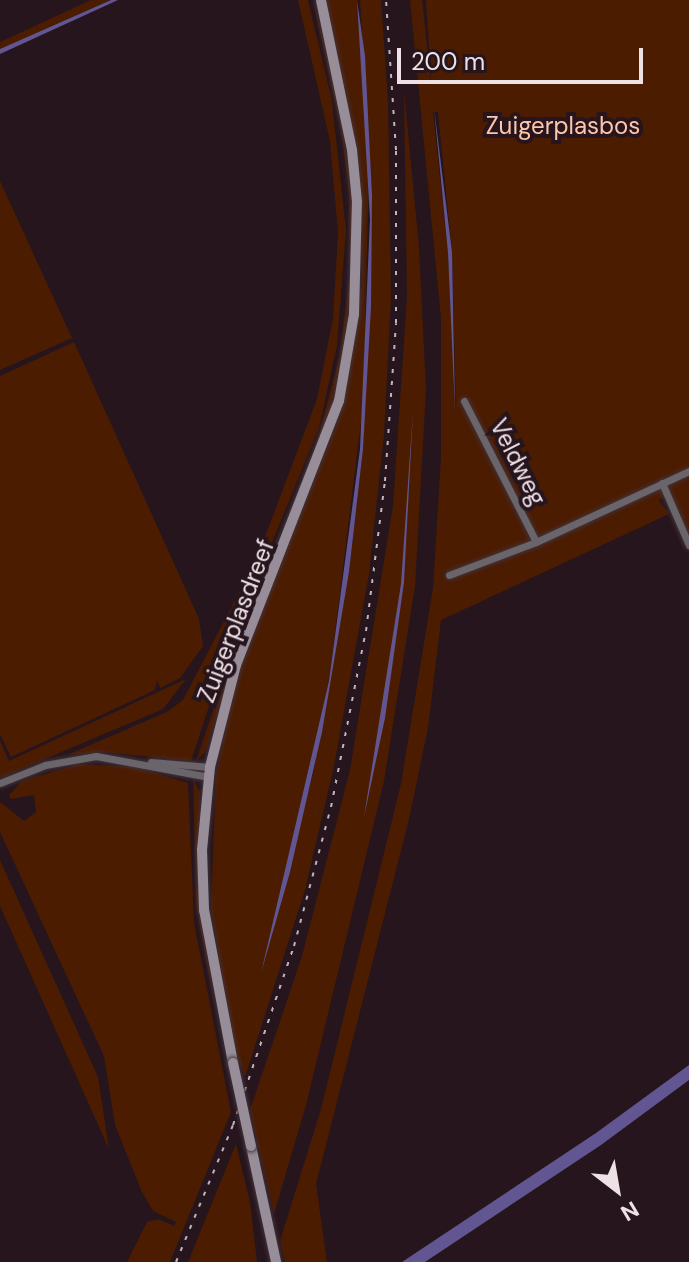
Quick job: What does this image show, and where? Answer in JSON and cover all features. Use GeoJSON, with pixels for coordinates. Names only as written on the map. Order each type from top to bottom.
{"type":"FeatureCollection","features":[{"type":"Feature","properties":{"kind":"main road","name":"Zuigerplasdreef"},"geometry":{"type":"LineString","coordinates":[[276,1262],[204,910],[202,850],[210,772],[236,665],[339,401],[354,314],[357,202],[352,150],[321,0]]}},
{"type":"Feature","properties":{"kind":"street","name":"Veldweg"},"geometry":{"type":"LineString","coordinates":[[464,401],[536,542]]}},
{"type":"Feature","properties":{"kind":"street","name":"Veldweg"},"geometry":{"type":"LineString","coordinates":[[449,575],[536,542],[689,471]]}},
{"type":"Feature","properties":{"kind":"street"},"geometry":{"type":"LineString","coordinates":[[662,483],[689,545]]}},
{"type":"Feature","properties":{"kind":"street"},"geometry":{"type":"LineString","coordinates":[[0,783],[79,758],[149,763],[210,772]]}},
{"type":"Feature","properties":{"kind":"green space"},"geometry":{"type":"Polygon","coordinates":[[[91,0],[110,0],[0,49],[0,42],[91,0]]]}},
{"type":"Feature","properties":{"kind":"green space"},"geometry":{"type":"Polygon","coordinates":[[[298,0],[308,0],[332,101],[346,231],[337,346],[319,428],[225,657],[191,761],[104,752],[67,755],[167,712],[183,700],[257,558],[317,399],[333,318],[338,233],[330,141],[298,0]]]}},
{"type":"Feature","properties":{"kind":"green space"},"geometry":{"type":"Polygon","coordinates":[[[313,0],[336,84],[352,193],[353,258],[347,337],[331,414],[312,470],[235,654],[206,751],[196,761],[230,660],[310,468],[340,355],[350,269],[349,194],[341,128],[313,0]]]}},
{"type":"Feature","properties":{"kind":"green space"},"geometry":{"type":"Polygon","coordinates":[[[325,0],[357,0],[369,170],[363,405],[329,681],[261,973],[313,774],[349,572],[363,449],[372,195],[360,0],[381,0],[388,101],[391,297],[384,435],[369,574],[334,766],[305,890],[245,1077],[234,1048],[211,908],[216,775],[236,679],[339,417],[362,283],[359,173],[325,0]]]}},
{"type":"Feature","properties":{"kind":"green space","name":"Zuigerplasbos"},"geometry":{"type":"Polygon","coordinates":[[[410,0],[422,0],[432,91],[426,0],[689,0],[689,544],[666,496],[659,500],[669,514],[441,620],[428,728],[409,819],[316,1184],[327,1262],[285,1262],[280,1241],[321,1109],[401,784],[433,588],[441,458],[441,318],[410,0]],[[433,112],[448,253],[456,410],[452,252],[438,112],[433,112]]]}},
{"type":"Feature","properties":{"kind":"green space"},"geometry":{"type":"Polygon","coordinates":[[[404,91],[419,247],[426,390],[415,586],[384,781],[306,1105],[274,1214],[250,1110],[302,956],[350,770],[393,506],[407,297],[404,91]]]}},
{"type":"Feature","properties":{"kind":"green space"},"geometry":{"type":"Polygon","coordinates":[[[0,181],[72,338],[0,370],[0,181]]]}},
{"type":"Feature","properties":{"kind":"green space"},"geometry":{"type":"Polygon","coordinates":[[[74,342],[199,619],[203,646],[180,678],[160,688],[157,680],[155,690],[11,757],[0,734],[0,376],[74,342]]]}},
{"type":"Feature","properties":{"kind":"green space"},"geometry":{"type":"Polygon","coordinates":[[[186,679],[163,709],[0,778],[0,741],[9,761],[186,679]]]}},
{"type":"Feature","properties":{"kind":"green space"},"geometry":{"type":"Polygon","coordinates":[[[79,764],[135,767],[188,783],[194,922],[231,1112],[170,1262],[127,1262],[147,1222],[158,1219],[174,1226],[176,1222],[153,1211],[141,1190],[115,1125],[104,1056],[0,832],[0,802],[24,821],[36,812],[34,795],[11,799],[9,795],[22,781],[79,764]]]}},
{"type":"Feature","properties":{"kind":"green space"},"geometry":{"type":"Polygon","coordinates":[[[193,779],[200,792],[198,891],[215,1010],[196,903],[193,779]]]}},
{"type":"Feature","properties":{"kind":"green space"},"geometry":{"type":"Polygon","coordinates":[[[0,860],[98,1077],[109,1149],[0,906],[0,860]]]}},
{"type":"Feature","properties":{"kind":"green space"},"geometry":{"type":"Polygon","coordinates":[[[236,1144],[250,1202],[257,1262],[188,1262],[236,1144]]]}},
{"type":"Feature","properties":{"kind":"shaded area"},"geometry":{"type":"Polygon","coordinates":[[[111,0],[118,0],[0,54],[0,49],[111,0]]]}},
{"type":"Feature","properties":{"kind":"shaded area"},"geometry":{"type":"Polygon","coordinates":[[[357,0],[365,56],[372,195],[371,307],[363,449],[349,572],[322,732],[290,872],[261,973],[329,681],[360,449],[370,219],[357,0]]]}},
{"type":"Feature","properties":{"kind":"shaded area"},"geometry":{"type":"Polygon","coordinates":[[[434,108],[452,252],[455,411],[448,253],[434,108]]]}},
{"type":"Feature","properties":{"kind":"shaded area"},"geometry":{"type":"Polygon","coordinates":[[[413,411],[404,582],[385,718],[364,817],[401,584],[413,411]]]}},
{"type":"Feature","properties":{"kind":"shaded area"},"geometry":{"type":"Polygon","coordinates":[[[689,1065],[689,1080],[601,1145],[425,1262],[402,1262],[596,1133],[689,1065]]]}},
{"type":"Feature","properties":{"kind":"railway"},"geometry":{"type":"LineString","coordinates":[[176,1262],[233,1125],[294,946],[331,807],[366,631],[385,481],[396,323],[396,150],[386,0]]}}]}
